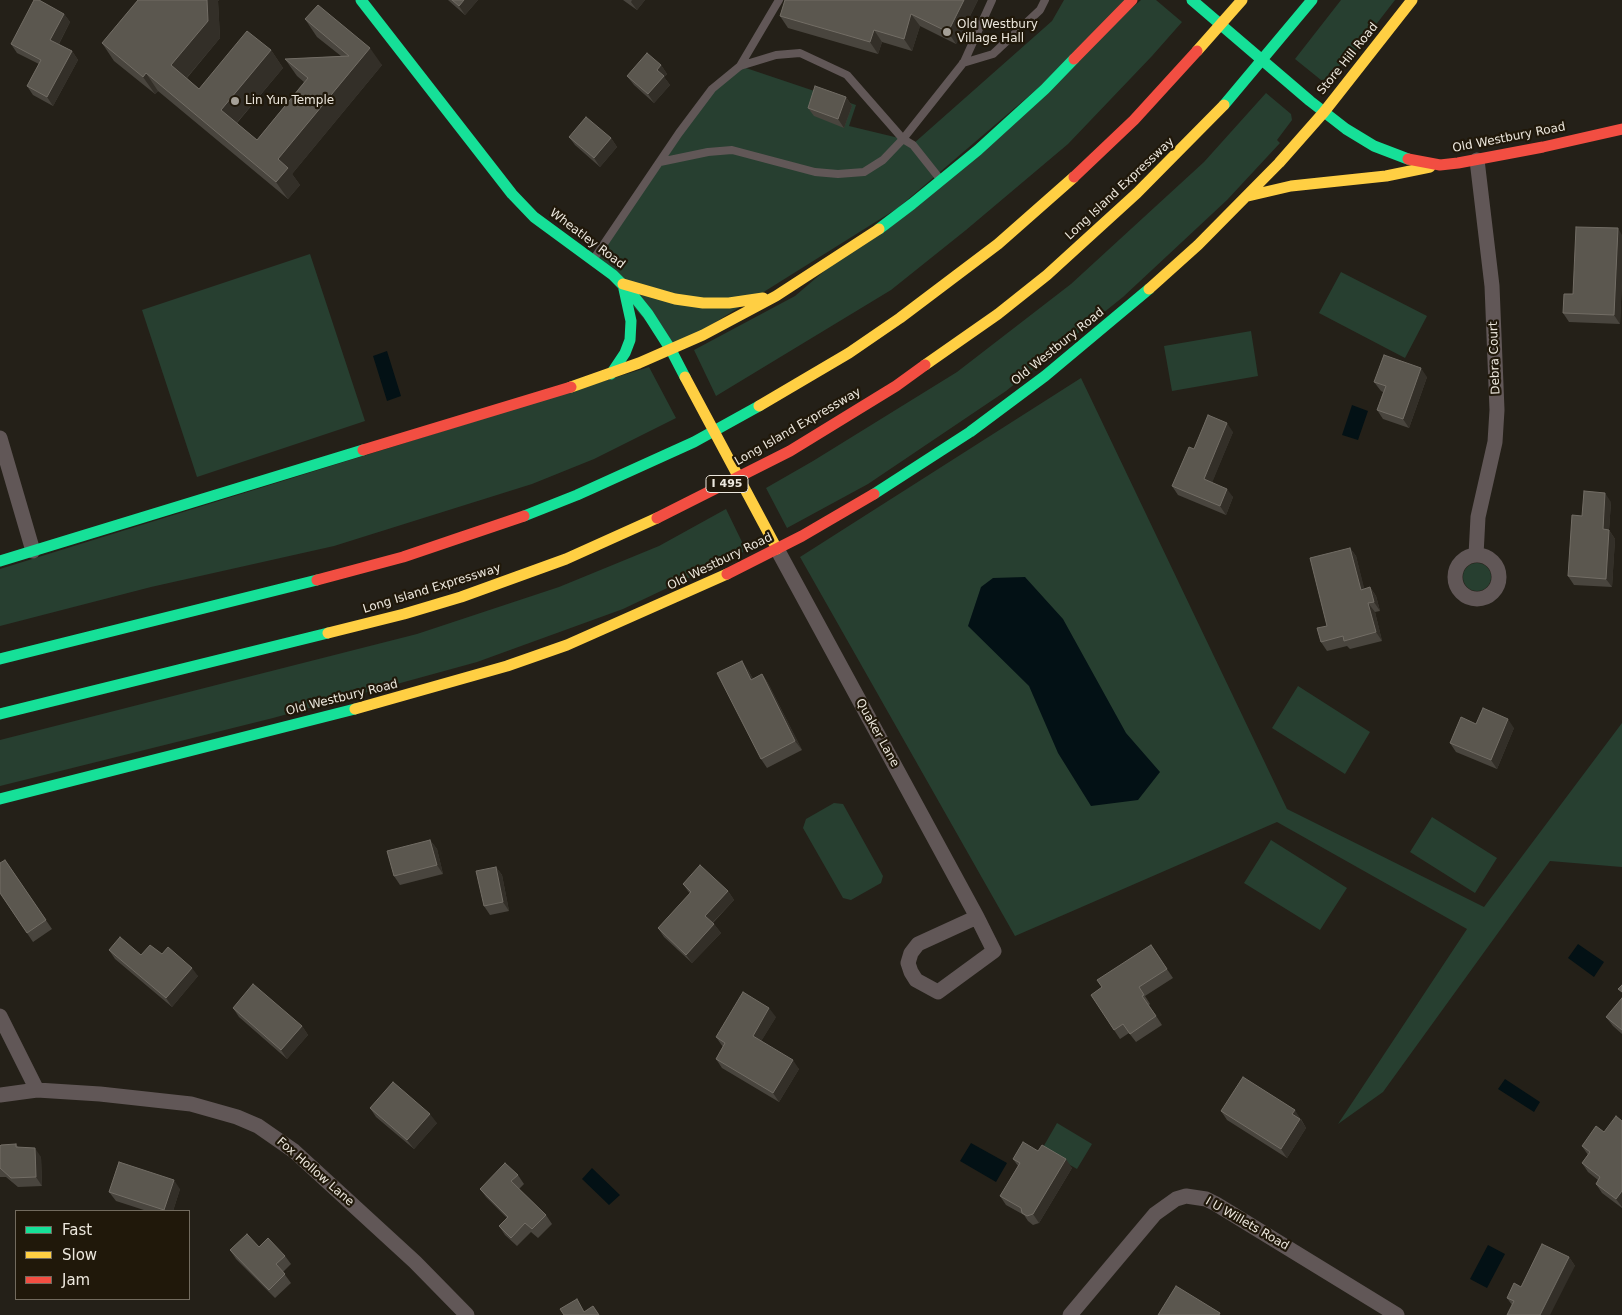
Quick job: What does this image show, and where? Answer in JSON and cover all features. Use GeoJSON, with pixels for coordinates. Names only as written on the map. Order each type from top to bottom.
{"type":"FeatureCollection","features":[{"type":"Feature","properties":{"kind":"main road","name":"Wheatley Road"},"geometry":{"type":"LineString","coordinates":[[361,0],[512,194],[534,217],[623,284],[648,314],[670,350],[777,549]]}},
{"type":"Feature","properties":{"kind":"main road"},"geometry":{"type":"LineString","coordinates":[[0,561],[525,402],[611,374],[703,335],[776,296],[877,230],[941,181],[1045,90],[1132,0]]}},
{"type":"Feature","properties":{"kind":"main road","name":"Old Westbury Road"},"geometry":{"type":"LineString","coordinates":[[1192,0],[1346,129],[1374,146],[1405,158],[1440,165],[1543,147],[1622,129]]}},
{"type":"Feature","properties":{"kind":"main road"},"geometry":{"type":"LineString","coordinates":[[0,659],[290,588],[403,557],[532,514],[618,478],[694,442],[797,385],[848,353],[914,308],[998,244],[1128,126],[1177,75],[1242,0]]}},
{"type":"Feature","properties":{"kind":"main road","name":"Long Island Expressway"},"geometry":{"type":"LineString","coordinates":[[0,714],[404,614],[493,586],[566,559],[622,535],[790,451],[896,386],[998,314],[1046,275],[1137,193],[1182,149],[1224,105],[1312,0]]}},
{"type":"Feature","properties":{"kind":"main road","name":"Store Hill Road"},"geometry":{"type":"LineString","coordinates":[[1324,112],[1412,0]]}},
{"type":"Feature","properties":{"kind":"main road","name":"Old Westbury Road"},"geometry":{"type":"LineString","coordinates":[[0,799],[378,703],[482,674],[558,648],[610,627],[713,582],[777,549],[903,476],[970,432],[1088,343],[1198,245],[1247,196],[1324,112]]}},
{"type":"Feature","properties":{"kind":"main road"},"geometry":{"type":"LineString","coordinates":[[1247,196],[1276,189],[1386,176],[1440,165]]}},
{"type":"Feature","properties":{"kind":"main road"},"geometry":{"type":"LineString","coordinates":[[623,284],[675,299],[703,303],[729,303],[776,296]]}},
{"type":"Feature","properties":{"kind":"main road"},"geometry":{"type":"LineString","coordinates":[[611,374],[625,353],[630,340],[630,311],[623,284]]}},
{"type":"Feature","properties":{"kind":"street","name":"Debra Court"},"geometry":{"type":"LineString","coordinates":[[1476,555],[1478,517],[1495,442],[1497,410],[1492,286],[1477,160]]}},
{"type":"Feature","properties":{"kind":"street"},"geometry":{"type":"LineString","coordinates":[[0,438],[33,551]]}},
{"type":"Feature","properties":{"kind":"street","name":"Quaker Lane"},"geometry":{"type":"LineString","coordinates":[[777,549],[977,917],[994,951],[938,992],[916,980],[908,963],[911,953],[918,944],[977,917]]}},
{"type":"Feature","properties":{"kind":"street"},"geometry":{"type":"LineString","coordinates":[[0,1016],[37,1090]]}},
{"type":"Feature","properties":{"kind":"street","name":"Fox Hollow Lane"},"geometry":{"type":"LineString","coordinates":[[0,1095],[37,1090],[100,1094],[191,1104],[238,1117],[258,1126],[294,1151],[415,1262],[467,1315]]}},
{"type":"Feature","properties":{"kind":"street","name":"I U Willets Road"},"geometry":{"type":"LineString","coordinates":[[1070,1315],[1155,1214],[1176,1198],[1186,1196],[1206,1199],[1216,1204],[1397,1315]]}},
{"type":"Feature","properties":{"kind":"lane"},"geometry":{"type":"LineString","coordinates":[[593,260],[712,89],[740,66],[779,0]]}},
{"type":"Feature","properties":{"kind":"lane"},"geometry":{"type":"LineString","coordinates":[[660,162],[708,152],[732,150],[815,172],[838,174],[864,172],[883,160],[903,139],[964,63],[992,0]]}},
{"type":"Feature","properties":{"kind":"lane"},"geometry":{"type":"LineString","coordinates":[[964,63],[993,54],[1040,10],[1045,0]]}},
{"type":"Feature","properties":{"kind":"lane"},"geometry":{"type":"LineString","coordinates":[[740,66],[776,55],[800,53],[847,75],[903,139],[913,145],[941,181]]}},
{"type":"Feature","properties":{"kind":"green space"},"geometry":{"type":"Polygon","coordinates":[[[1064,0],[1132,0],[941,181],[671,350],[593,260],[712,89],[740,66],[856,105],[849,126],[903,139],[913,144],[1052,21],[1064,0]]]}},
{"type":"Feature","properties":{"kind":"green space"},"geometry":{"type":"Polygon","coordinates":[[[1141,0],[1156,0],[1182,22],[1068,144],[891,290],[716,396],[694,350],[795,296],[1141,0]]]}},
{"type":"Feature","properties":{"kind":"green space"},"geometry":{"type":"Polygon","coordinates":[[[1341,0],[1395,0],[1347,62],[1343,62],[1327,79],[1321,80],[1295,59],[1341,0]]]}},
{"type":"Feature","properties":{"kind":"green space"},"geometry":{"type":"Polygon","coordinates":[[[1266,93],[1291,114],[1292,120],[1277,140],[1280,143],[1227,200],[1123,297],[1006,391],[868,484],[787,528],[766,488],[957,372],[1071,284],[1204,162],[1266,93]]]}},
{"type":"Feature","properties":{"kind":"green space"},"geometry":{"type":"Polygon","coordinates":[[[310,254],[365,421],[197,477],[142,310],[310,254]]]}},
{"type":"Feature","properties":{"kind":"green space"},"geometry":{"type":"Polygon","coordinates":[[[1341,272],[1427,316],[1405,358],[1319,313],[1341,272]]]}},
{"type":"Feature","properties":{"kind":"green space"},"geometry":{"type":"Polygon","coordinates":[[[1251,331],[1258,376],[1172,391],[1164,346],[1251,331]]]}},
{"type":"Feature","properties":{"kind":"green space"},"geometry":{"type":"Polygon","coordinates":[[[649,367],[676,418],[594,459],[532,484],[334,546],[151,587],[0,626],[0,569],[649,367]]]}},
{"type":"Feature","properties":{"kind":"green space"},"geometry":{"type":"Polygon","coordinates":[[[1081,378],[1287,809],[1484,907],[1622,723],[1622,867],[1550,861],[1383,1092],[1338,1124],[1467,929],[1277,822],[1015,936],[800,557],[1081,378]]]}},
{"type":"Feature","properties":{"kind":"green space"},"geometry":{"type":"Polygon","coordinates":[[[726,509],[742,542],[743,552],[623,609],[477,662],[273,718],[0,786],[0,740],[417,634],[559,587],[659,546],[726,509]]]}},
{"type":"Feature","properties":{"kind":"green space"},"geometry":{"type":"Polygon","coordinates":[[[1477,563],[1487,567],[1491,577],[1487,587],[1477,591],[1467,587],[1463,577],[1467,567],[1477,563]]]}},
{"type":"Feature","properties":{"kind":"green space"},"geometry":{"type":"Polygon","coordinates":[[[1298,686],[1370,732],[1345,774],[1272,728],[1298,686]]]}},
{"type":"Feature","properties":{"kind":"green space"},"geometry":{"type":"Polygon","coordinates":[[[834,803],[843,804],[883,876],[881,883],[851,900],[843,898],[803,828],[806,819],[834,803]]]}},
{"type":"Feature","properties":{"kind":"green space"},"geometry":{"type":"Polygon","coordinates":[[[1432,817],[1497,858],[1475,893],[1410,852],[1432,817]]]}},
{"type":"Feature","properties":{"kind":"green space"},"geometry":{"type":"Polygon","coordinates":[[[1271,840],[1347,888],[1320,930],[1244,883],[1271,840]]]}},
{"type":"Feature","properties":{"kind":"green space"},"geometry":{"type":"Polygon","coordinates":[[[1057,1123],[1092,1144],[1077,1169],[1042,1149],[1057,1123]]]}},
{"type":"Feature","properties":{"kind":"shaded area"},"geometry":{"type":"Polygon","coordinates":[[[387,351],[401,396],[387,401],[373,356],[387,351]]]}},
{"type":"Feature","properties":{"kind":"shaded area"},"geometry":{"type":"Polygon","coordinates":[[[1352,405],[1368,411],[1358,440],[1342,435],[1352,405]]]}},
{"type":"Feature","properties":{"kind":"shaded area"},"geometry":{"type":"Polygon","coordinates":[[[1025,577],[1063,619],[1126,733],[1160,772],[1138,800],[1091,806],[1058,753],[1029,686],[968,626],[981,587],[993,578],[1025,577]]]}},
{"type":"Feature","properties":{"kind":"shaded area"},"geometry":{"type":"Polygon","coordinates":[[[1578,944],[1604,962],[1594,977],[1568,958],[1578,944]]]}},
{"type":"Feature","properties":{"kind":"shaded area"},"geometry":{"type":"Polygon","coordinates":[[[1505,1079],[1540,1102],[1534,1112],[1498,1089],[1505,1079]]]}},
{"type":"Feature","properties":{"kind":"shaded area"},"geometry":{"type":"Polygon","coordinates":[[[971,1143],[1007,1163],[996,1182],[960,1161],[971,1143]]]}},
{"type":"Feature","properties":{"kind":"shaded area"},"geometry":{"type":"Polygon","coordinates":[[[592,1168],[620,1195],[609,1205],[582,1179],[592,1168]]]}},
{"type":"Feature","properties":{"kind":"shaded area"},"geometry":{"type":"Polygon","coordinates":[[[1488,1245],[1505,1254],[1487,1288],[1470,1279],[1488,1245]]]}},
{"type":"Feature","properties":{"kind":"building"},"geometry":{"type":"Polygon","coordinates":[[[34,0],[39,0],[64,14],[50,40],[72,51],[47,97],[27,86],[41,60],[11,44],[34,0]]]}},
{"type":"Feature","properties":{"kind":"building"},"geometry":{"type":"Polygon","coordinates":[[[138,0],[207,0],[208,21],[171,65],[199,89],[247,31],[271,50],[221,110],[257,140],[308,78],[285,59],[349,56],[305,19],[318,5],[370,48],[278,159],[288,168],[276,182],[146,73],[143,77],[102,43],[138,0]]]}},
{"type":"Feature","properties":{"kind":"building"},"geometry":{"type":"Polygon","coordinates":[[[452,0],[464,0],[459,6],[452,0]]]}},
{"type":"Feature","properties":{"kind":"building"},"geometry":{"type":"Polygon","coordinates":[[[785,0],[964,0],[948,32],[911,14],[904,39],[874,30],[870,42],[780,16],[785,0]]]}},
{"type":"Feature","properties":{"kind":"building"},"geometry":{"type":"Polygon","coordinates":[[[647,53],[661,65],[657,70],[664,76],[648,94],[627,76],[647,53]]]}},
{"type":"Feature","properties":{"kind":"building"},"geometry":{"type":"Polygon","coordinates":[[[815,86],[846,97],[838,119],[808,108],[815,86]]]}},
{"type":"Feature","properties":{"kind":"building"},"geometry":{"type":"Polygon","coordinates":[[[586,117],[611,138],[594,158],[569,137],[586,117]]]}},
{"type":"Feature","properties":{"kind":"building"},"geometry":{"type":"Polygon","coordinates":[[[1576,227],[1618,228],[1614,315],[1563,313],[1564,294],[1573,294],[1576,227]]]}},
{"type":"Feature","properties":{"kind":"building"},"geometry":{"type":"Polygon","coordinates":[[[1384,355],[1421,368],[1403,419],[1377,410],[1386,386],[1374,382],[1384,355]]]}},
{"type":"Feature","properties":{"kind":"building"},"geometry":{"type":"Polygon","coordinates":[[[1208,415],[1227,423],[1204,479],[1227,489],[1220,506],[1172,486],[1189,447],[1194,449],[1208,415]]]}},
{"type":"Feature","properties":{"kind":"building"},"geometry":{"type":"Polygon","coordinates":[[[1584,491],[1605,493],[1603,529],[1609,530],[1606,579],[1568,576],[1572,515],[1582,516],[1584,491]]]}},
{"type":"Feature","properties":{"kind":"building"},"geometry":{"type":"Polygon","coordinates":[[[1350,548],[1361,590],[1370,587],[1374,602],[1368,603],[1376,632],[1344,641],[1343,636],[1321,642],[1317,628],[1327,626],[1310,558],[1350,548]]]}},
{"type":"Feature","properties":{"kind":"building"},"geometry":{"type":"Polygon","coordinates":[[[742,661],[751,680],[762,674],[795,741],[761,759],[717,673],[742,661]]]}},
{"type":"Feature","properties":{"kind":"building"},"geometry":{"type":"Polygon","coordinates":[[[1483,708],[1508,719],[1491,760],[1450,743],[1461,717],[1476,724],[1483,708]]]}},
{"type":"Feature","properties":{"kind":"building"},"geometry":{"type":"Polygon","coordinates":[[[430,840],[437,865],[394,876],[387,851],[430,840]]]}},
{"type":"Feature","properties":{"kind":"building"},"geometry":{"type":"Polygon","coordinates":[[[5,860],[46,920],[27,933],[0,893],[0,863],[5,860]]]}},
{"type":"Feature","properties":{"kind":"building"},"geometry":{"type":"Polygon","coordinates":[[[700,865],[728,891],[705,916],[714,924],[686,955],[658,928],[691,892],[683,884],[700,865]]]}},
{"type":"Feature","properties":{"kind":"building"},"geometry":{"type":"Polygon","coordinates":[[[496,867],[503,902],[484,906],[476,871],[496,867]]]}},
{"type":"Feature","properties":{"kind":"building"},"geometry":{"type":"Polygon","coordinates":[[[120,937],[141,955],[150,945],[162,954],[168,947],[192,968],[166,998],[109,950],[120,937]]]}},
{"type":"Feature","properties":{"kind":"building"},"geometry":{"type":"Polygon","coordinates":[[[1151,945],[1167,969],[1139,987],[1144,995],[1142,996],[1156,1016],[1130,1034],[1123,1024],[1114,1030],[1091,995],[1102,987],[1097,980],[1151,945]]]}},
{"type":"Feature","properties":{"kind":"building"},"geometry":{"type":"Polygon","coordinates":[[[253,984],[302,1026],[281,1050],[233,1008],[253,984]]]}},
{"type":"Feature","properties":{"kind":"building"},"geometry":{"type":"Polygon","coordinates":[[[743,992],[769,1008],[753,1036],[793,1060],[773,1093],[716,1059],[725,1043],[716,1037],[743,992]]]}},
{"type":"Feature","properties":{"kind":"building"},"geometry":{"type":"Polygon","coordinates":[[[1622,998],[1622,1030],[1606,1017],[1622,998]]]}},
{"type":"Feature","properties":{"kind":"building"},"geometry":{"type":"Polygon","coordinates":[[[1243,1077],[1295,1110],[1292,1114],[1300,1119],[1281,1149],[1221,1111],[1243,1077]]]}},
{"type":"Feature","properties":{"kind":"building"},"geometry":{"type":"Polygon","coordinates":[[[393,1082],[430,1114],[407,1140],[370,1108],[393,1082]]]}},
{"type":"Feature","properties":{"kind":"building"},"geometry":{"type":"Polygon","coordinates":[[[1616,1116],[1622,1121],[1622,1191],[1616,1199],[1596,1184],[1600,1177],[1582,1163],[1590,1152],[1582,1146],[1596,1126],[1604,1132],[1616,1116]]]}},
{"type":"Feature","properties":{"kind":"building"},"geometry":{"type":"Polygon","coordinates":[[[1023,1142],[1038,1151],[1042,1145],[1066,1159],[1033,1214],[1027,1216],[1022,1213],[1021,1208],[1000,1196],[1020,1163],[1013,1159],[1023,1142]]]}},
{"type":"Feature","properties":{"kind":"building"},"geometry":{"type":"Polygon","coordinates":[[[16,1144],[16,1147],[35,1148],[36,1177],[11,1178],[0,1168],[0,1146],[16,1144]]]}},
{"type":"Feature","properties":{"kind":"building"},"geometry":{"type":"Polygon","coordinates":[[[119,1162],[174,1180],[164,1210],[109,1192],[119,1162]]]}},
{"type":"Feature","properties":{"kind":"building"},"geometry":{"type":"Polygon","coordinates":[[[505,1163],[518,1175],[511,1181],[546,1215],[532,1229],[525,1223],[511,1238],[499,1226],[508,1217],[480,1189],[505,1163]]]}},
{"type":"Feature","properties":{"kind":"building"},"geometry":{"type":"Polygon","coordinates":[[[247,1234],[259,1247],[268,1238],[285,1256],[276,1264],[285,1274],[269,1290],[230,1250],[247,1234]]]}},
{"type":"Feature","properties":{"kind":"building"},"geometry":{"type":"Polygon","coordinates":[[[1542,1244],[1569,1257],[1540,1315],[1507,1315],[1514,1301],[1507,1298],[1514,1283],[1521,1287],[1542,1244]]]}},
{"type":"Feature","properties":{"kind":"building"},"geometry":{"type":"Polygon","coordinates":[[[1176,1286],[1220,1313],[1219,1315],[1158,1315],[1176,1286]]]}},
{"type":"Feature","properties":{"kind":"building"},"geometry":{"type":"Polygon","coordinates":[[[577,1299],[584,1312],[593,1306],[599,1315],[564,1315],[560,1309],[577,1299]]]}},
{"type":"Feature","properties":{"kind":"traffic: fast"},"geometry":{"type":"LineString","coordinates":[[361,0],[512,194],[534,217],[613,275],[632,294],[648,314],[671,350],[685,377]]}},
{"type":"Feature","properties":{"kind":"traffic: fast"},"geometry":{"type":"LineString","coordinates":[[1192,0],[1310,101],[1346,129],[1374,146],[1408,159]]}},
{"type":"Feature","properties":{"kind":"traffic: fast"},"geometry":{"type":"LineString","coordinates":[[1224,105],[1312,0]]}},
{"type":"Feature","properties":{"kind":"traffic: fast"},"geometry":{"type":"LineString","coordinates":[[879,229],[978,150],[1045,89],[1074,59]]}},
{"type":"Feature","properties":{"kind":"traffic: fast"},"geometry":{"type":"LineString","coordinates":[[611,374],[625,353],[630,340],[631,321],[624,289]]}},
{"type":"Feature","properties":{"kind":"traffic: fast"},"geometry":{"type":"LineString","coordinates":[[874,494],[970,432],[1045,376],[1149,289]]}},
{"type":"Feature","properties":{"kind":"traffic: fast"},"geometry":{"type":"LineString","coordinates":[[524,516],[577,495],[694,442],[759,406]]}},
{"type":"Feature","properties":{"kind":"traffic: fast"},"geometry":{"type":"LineString","coordinates":[[0,561],[363,450]]}},
{"type":"Feature","properties":{"kind":"traffic: fast"},"geometry":{"type":"LineString","coordinates":[[0,659],[317,580]]}},
{"type":"Feature","properties":{"kind":"traffic: fast"},"geometry":{"type":"LineString","coordinates":[[0,714],[328,633]]}},
{"type":"Feature","properties":{"kind":"traffic: fast"},"geometry":{"type":"LineString","coordinates":[[0,799],[355,709]]}},
{"type":"Feature","properties":{"kind":"traffic: slow"},"geometry":{"type":"LineString","coordinates":[[1197,51],[1242,0]]}},
{"type":"Feature","properties":{"kind":"traffic: slow"},"geometry":{"type":"LineString","coordinates":[[1149,289],[1198,245],[1279,163],[1324,112],[1412,0]]}},
{"type":"Feature","properties":{"kind":"traffic: slow"},"geometry":{"type":"LineString","coordinates":[[925,365],[998,314],[1047,275],[1137,193],[1224,105]]}},
{"type":"Feature","properties":{"kind":"traffic: slow"},"geometry":{"type":"LineString","coordinates":[[1248,196],[1291,186],[1386,176],[1430,167]]}},
{"type":"Feature","properties":{"kind":"traffic: slow"},"geometry":{"type":"LineString","coordinates":[[759,406],[849,353],[900,318],[998,244],[1074,177]]}},
{"type":"Feature","properties":{"kind":"traffic: slow"},"geometry":{"type":"LineString","coordinates":[[571,387],[639,363],[703,335],[776,296],[879,229]]}},
{"type":"Feature","properties":{"kind":"traffic: slow"},"geometry":{"type":"LineString","coordinates":[[623,284],[675,299],[703,303],[729,303],[763,298]]}},
{"type":"Feature","properties":{"kind":"traffic: slow"},"geometry":{"type":"LineString","coordinates":[[685,377],[777,549]]}},
{"type":"Feature","properties":{"kind":"traffic: slow"},"geometry":{"type":"LineString","coordinates":[[328,633],[404,614],[461,597],[566,559],[657,518]]}},
{"type":"Feature","properties":{"kind":"traffic: slow"},"geometry":{"type":"LineString","coordinates":[[355,709],[507,666],[567,645],[727,574]]}},
{"type":"Feature","properties":{"kind":"traffic: jam"},"geometry":{"type":"LineString","coordinates":[[1074,59],[1132,0]]}},
{"type":"Feature","properties":{"kind":"traffic: jam"},"geometry":{"type":"LineString","coordinates":[[1074,177],[1134,120],[1197,51]]}},
{"type":"Feature","properties":{"kind":"traffic: jam"},"geometry":{"type":"LineString","coordinates":[[1408,159],[1440,165],[1458,163],[1543,147],[1622,129]]}},
{"type":"Feature","properties":{"kind":"traffic: jam"},"geometry":{"type":"LineString","coordinates":[[657,518],[790,451],[896,386],[925,365]]}},
{"type":"Feature","properties":{"kind":"traffic: jam"},"geometry":{"type":"LineString","coordinates":[[363,450],[571,387]]}},
{"type":"Feature","properties":{"kind":"traffic: jam"},"geometry":{"type":"LineString","coordinates":[[727,574],[802,536],[874,494]]}},
{"type":"Feature","properties":{"kind":"traffic: jam"},"geometry":{"type":"LineString","coordinates":[[317,580],[403,557],[524,516]]}},
{"type":"Feature","properties":{"kind":"place","name":"Old Westbury Village Hall"},"geometry":{"type":"Point","coordinates":[947,32]}},
{"type":"Feature","properties":{"kind":"place","name":"Lin Yun Temple"},"geometry":{"type":"Point","coordinates":[235,101]}}]}
